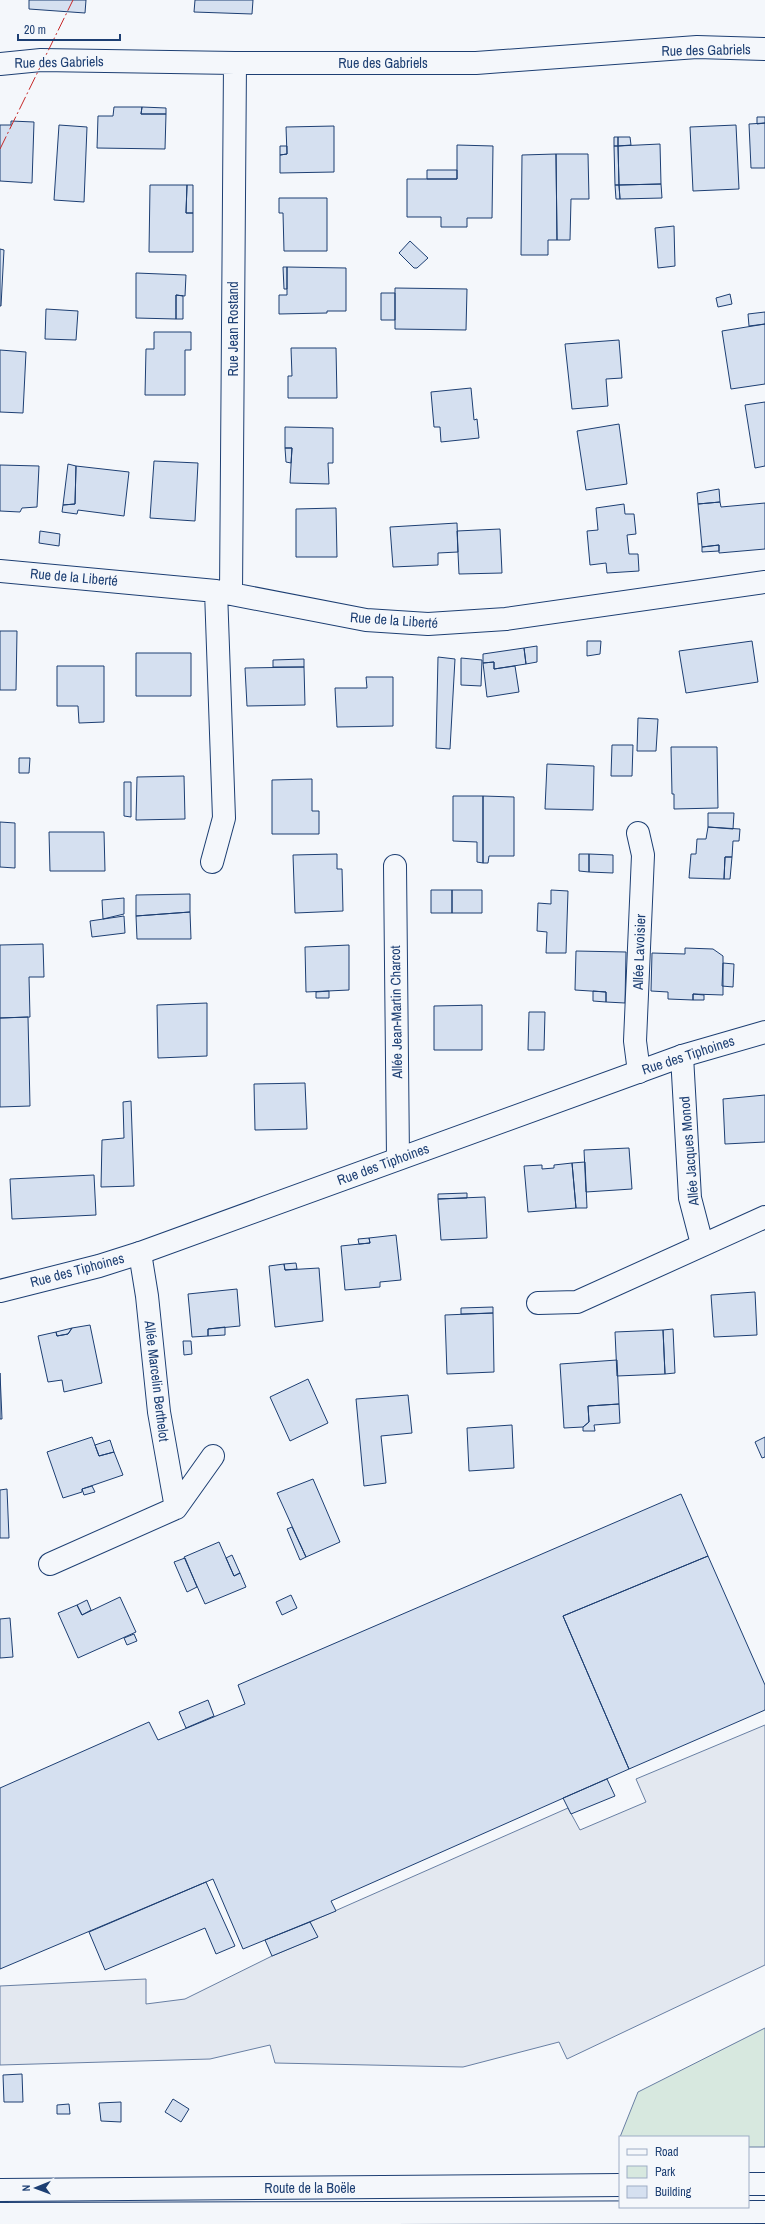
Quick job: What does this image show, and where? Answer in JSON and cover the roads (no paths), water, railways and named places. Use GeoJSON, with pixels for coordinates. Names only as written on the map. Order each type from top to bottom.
{"type":"FeatureCollection","features":[{"type":"Feature","properties":{"kind":"street","name":"Rue des Gabriels"},"geometry":{"type":"LineString","coordinates":[[0,64],[41,60],[235,63],[476,63],[698,47],[765,49]]}},
{"type":"Feature","properties":{"kind":"street","name":"Rue Jean Rostand"},"geometry":{"type":"LineString","coordinates":[[212,862],[224,818],[223,592],[235,63]]}},
{"type":"Feature","properties":{"kind":"street","name":"Rue de la Liberté"},"geometry":{"type":"LineString","coordinates":[[0,571],[223,592],[366,620],[428,624],[506,619],[765,582]]}},
{"type":"Feature","properties":{"kind":"street","name":"Allée Lavoisier"},"geometry":{"type":"LineString","coordinates":[[638,833],[643,855],[635,1041],[639,1072]]}},
{"type":"Feature","properties":{"kind":"street","name":"Allée Jean-Martin Charcot"},"geometry":{"type":"LineString","coordinates":[[395,866],[398,1158]]}},
{"type":"Feature","properties":{"kind":"street","name":"Rue des Tiphoines"},"geometry":{"type":"LineString","coordinates":[[0,1291],[99,1266],[140,1253],[682,1056],[765,1032]]}},
{"type":"Feature","properties":{"kind":"street","name":"Allée Jacques Monod"},"geometry":{"type":"LineString","coordinates":[[682,1056],[690,1198],[702,1244]]}},
{"type":"Feature","properties":{"kind":"street"},"geometry":{"type":"LineString","coordinates":[[538,1303],[577,1302],[702,1244],[765,1217]]}},
{"type":"Feature","properties":{"kind":"street","name":"Allée Marcelin Berthelot"},"geometry":{"type":"LineString","coordinates":[[140,1253],[147,1296],[159,1412],[176,1508]]}},
{"type":"Feature","properties":{"kind":"street"},"geometry":{"type":"LineString","coordinates":[[50,1564],[176,1508],[213,1456]]}},
{"type":"Feature","properties":{"kind":"street"},"geometry":{"type":"LineString","coordinates":[[749,2184],[765,2184]]}},
{"type":"Feature","properties":{"kind":"street","name":"Route de la Boële"},"geometry":{"type":"LineString","coordinates":[[0,2190],[619,2185]]}},
{"type":"Feature","properties":{"kind":"street","name":"Route de la Boële"},"geometry":{"type":"LineString","coordinates":[[0,2214],[765,2212]]}}]}
